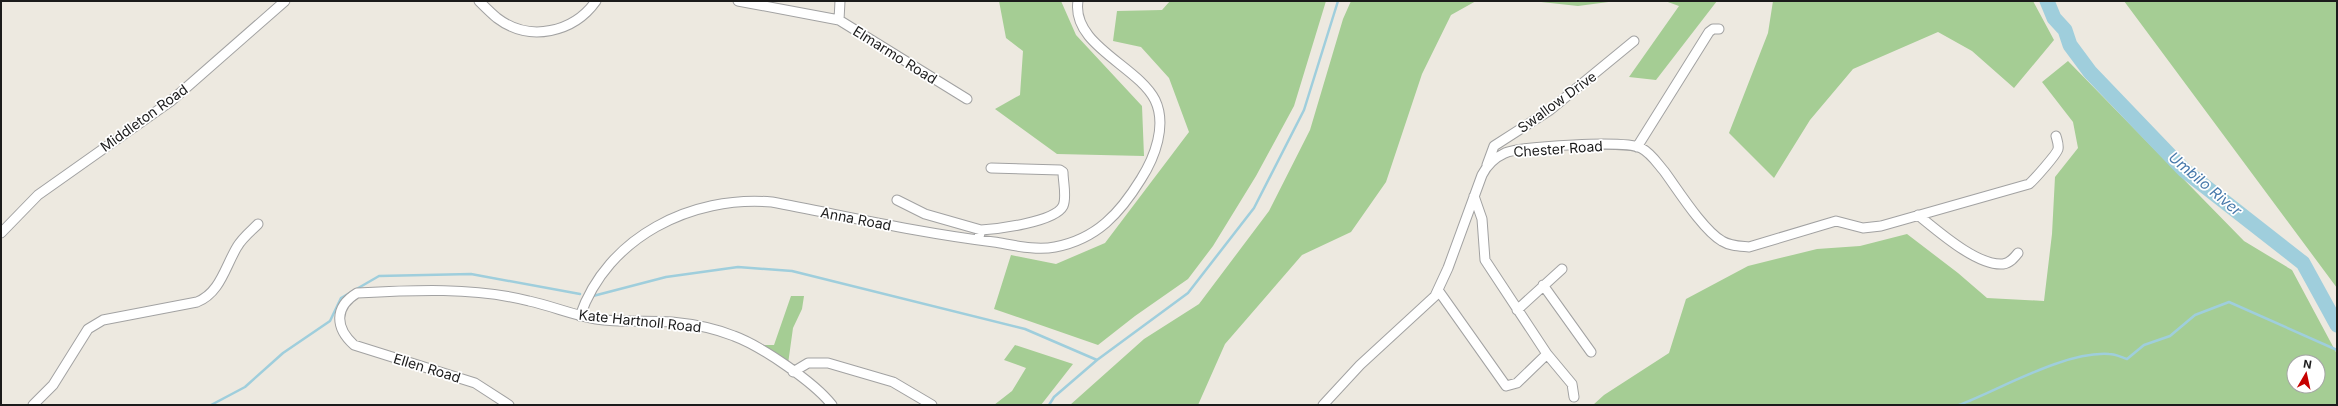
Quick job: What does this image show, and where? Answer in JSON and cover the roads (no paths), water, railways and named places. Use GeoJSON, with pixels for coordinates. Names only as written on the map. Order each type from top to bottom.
{"type":"FeatureCollection","features":[{"type":"Feature","properties":{"kind":"street","name":"Middleton Road"},"geometry":{"type":"LineString","coordinates":[[1,233],[38,194],[171,101],[285,1]]}},
{"type":"Feature","properties":{"kind":"street"},"geometry":{"type":"LineString","coordinates":[[480,1],[498,19],[518,28],[539,33],[558,30],[582,17],[596,1]]}},
{"type":"Feature","properties":{"kind":"street"},"geometry":{"type":"LineString","coordinates":[[738,1],[839,20]]}},
{"type":"Feature","properties":{"kind":"street","name":"Elmarmo Road"},"geometry":{"type":"LineString","coordinates":[[840,1],[839,20],[968,99]]}},
{"type":"Feature","properties":{"kind":"street","name":"Anna Road"},"geometry":{"type":"LineString","coordinates":[[580,316],[588,293],[601,274],[617,255],[636,238],[654,227],[675,218],[719,204],[746,200],[772,202],[978,240],[1047,248],[1087,236],[1111,220],[1120,210],[1148,168],[1158,135],[1159,115],[1155,100],[1141,80],[1102,50],[1091,38],[1080,19],[1078,1]]}},
{"type":"Feature","properties":{"kind":"street"},"geometry":{"type":"LineString","coordinates":[[1637,147],[1708,32],[1713,29],[1719,29]]}},
{"type":"Feature","properties":{"kind":"street","name":"Swallow Drive"},"geometry":{"type":"LineString","coordinates":[[1487,165],[1494,146],[1550,110],[1634,41]]}},
{"type":"Feature","properties":{"kind":"street"},"geometry":{"type":"LineString","coordinates":[[1918,215],[2032,182],[2056,153],[2058,145],[2056,136]]}},
{"type":"Feature","properties":{"kind":"street","name":"Chester Road"},"geometry":{"type":"LineString","coordinates":[[1487,165],[1500,156],[1523,149],[1620,144],[1637,147],[1654,159],[1704,223],[1724,242],[1734,246],[1749,246],[1836,221],[1854,227],[1868,228],[1918,215]]}},
{"type":"Feature","properties":{"kind":"street"},"geometry":{"type":"LineString","coordinates":[[1323,405],[1360,365],[1426,306],[1438,290],[1487,165]]}},
{"type":"Feature","properties":{"kind":"street"},"geometry":{"type":"LineString","coordinates":[[897,200],[930,216],[981,230],[1048,218],[1059,211],[1064,203],[1063,172],[1060,170],[991,168]]}},
{"type":"Feature","properties":{"kind":"street"},"geometry":{"type":"LineString","coordinates":[[1474,196],[1482,219],[1486,260],[1517,310],[1547,354],[1572,384],[1574,398]]}},
{"type":"Feature","properties":{"kind":"street"},"geometry":{"type":"LineString","coordinates":[[1918,215],[1964,251],[1986,260],[2004,264],[2012,260],[2018,253]]}},
{"type":"Feature","properties":{"kind":"street"},"geometry":{"type":"LineString","coordinates":[[32,405],[53,385],[88,329],[93,324],[103,320],[198,302],[208,297],[216,288],[238,246],[258,224]]}},
{"type":"Feature","properties":{"kind":"street"},"geometry":{"type":"LineString","coordinates":[[978,240],[981,230]]}},
{"type":"Feature","properties":{"kind":"street"},"geometry":{"type":"LineString","coordinates":[[1517,310],[1562,269]]}},
{"type":"Feature","properties":{"kind":"street"},"geometry":{"type":"LineString","coordinates":[[1543,285],[1591,352]]}},
{"type":"Feature","properties":{"kind":"street"},"geometry":{"type":"LineString","coordinates":[[1438,290],[1450,304],[1499,378],[1506,386],[1517,383],[1547,354]]}},
{"type":"Feature","properties":{"kind":"street","name":"Kate Hartnoll Road"},"geometry":{"type":"LineString","coordinates":[[343,335],[339,326],[341,312],[351,297],[357,293],[475,293],[529,301],[580,316],[606,321],[672,322],[716,330],[746,341],[793,372],[823,395],[832,405]]}},
{"type":"Feature","properties":{"kind":"street","name":"Ellen Road"},"geometry":{"type":"LineString","coordinates":[[343,335],[354,345],[475,383],[509,405]]}},
{"type":"Feature","properties":{"kind":"street"},"geometry":{"type":"LineString","coordinates":[[793,372],[808,363],[828,363],[893,382],[918,395],[932,405]]}},
{"type":"Feature","properties":{"kind":"waterway"},"geometry":{"type":"LineString","coordinates":[[1049,405],[1054,397],[1097,360],[1188,293],[1254,208],[1304,110],[1338,1]]}},
{"type":"Feature","properties":{"kind":"waterway","name":"Umbilo River"},"geometry":{"type":"LineString","coordinates":[[2047,1],[2054,18],[2065,30],[2070,45],[2090,72],[2184,170],[2303,263],[2337,325]]}},
{"type":"Feature","properties":{"kind":"waterway"},"geometry":{"type":"LineString","coordinates":[[593,296],[666,277],[738,267],[792,271],[1025,329],[1097,360]]}},
{"type":"Feature","properties":{"kind":"waterway"},"geometry":{"type":"LineString","coordinates":[[211,405],[245,387],[283,353],[330,321],[341,298],[379,276],[471,274],[580,294]]}},
{"type":"Feature","properties":{"kind":"waterway"},"geometry":{"type":"LineString","coordinates":[[1959,405],[2033,372],[2073,358],[2109,354],[2127,359],[2144,345],[2170,336],[2195,315],[2229,302],[2337,350]]}}]}
